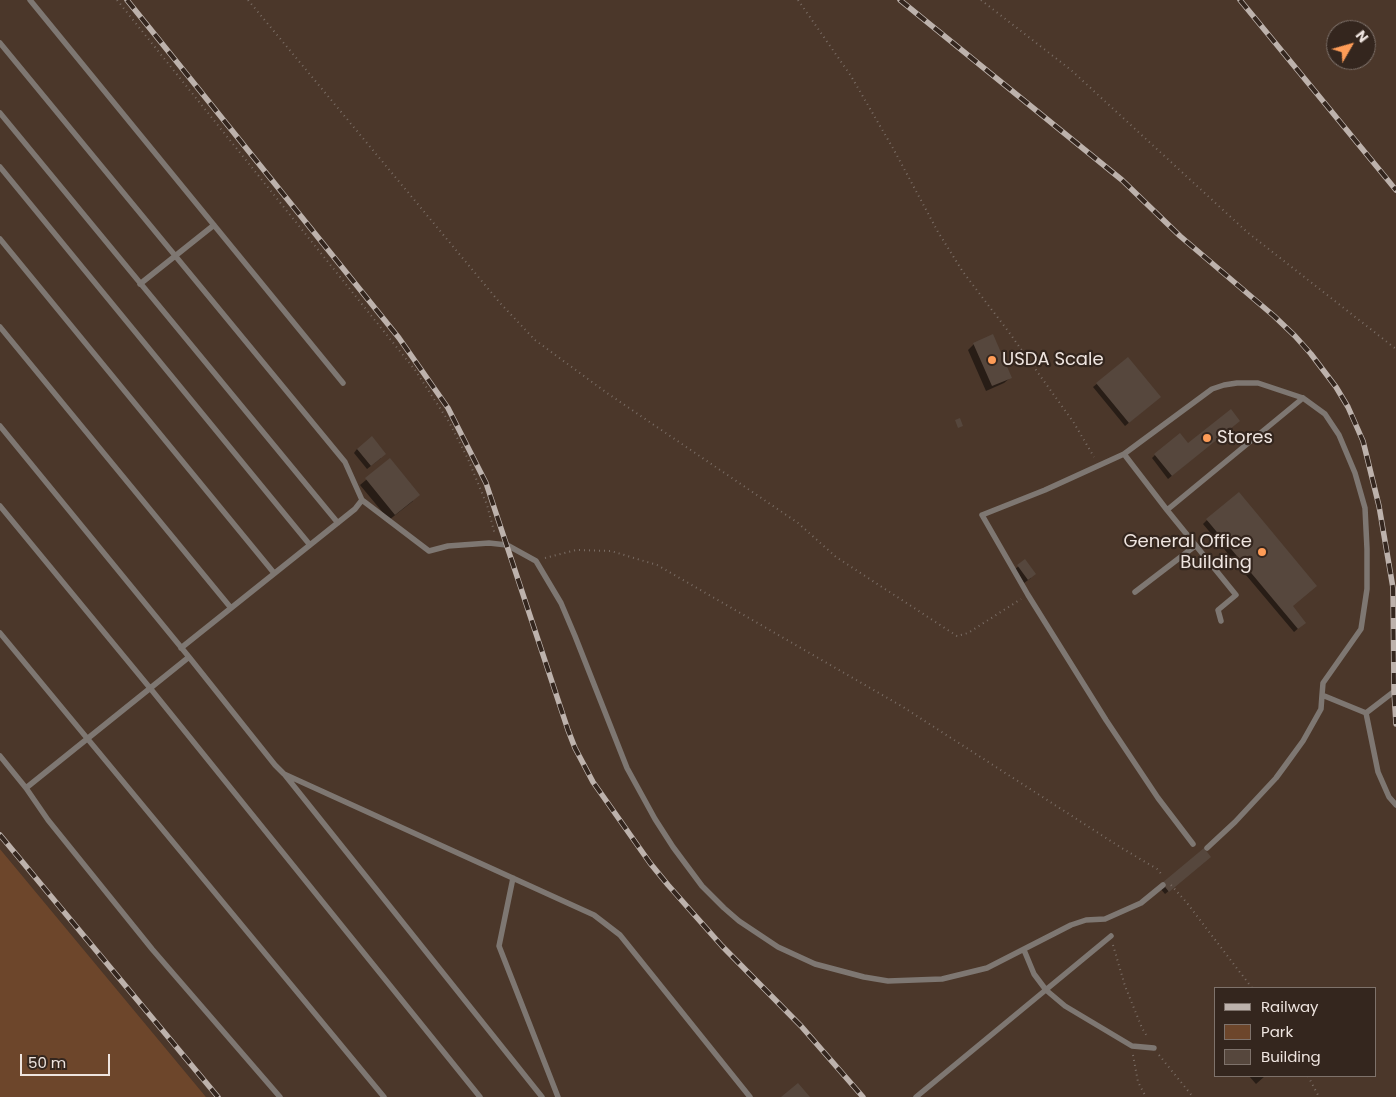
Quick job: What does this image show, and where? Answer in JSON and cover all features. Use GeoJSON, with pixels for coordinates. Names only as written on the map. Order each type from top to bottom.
{"type":"FeatureCollection","features":[{"type":"Feature","properties":{"kind":"lane"},"geometry":{"type":"LineString","coordinates":[[30,0],[343,383]]}},
{"type":"Feature","properties":{"kind":"lane"},"geometry":{"type":"LineString","coordinates":[[0,43],[345,462],[362,500],[429,551],[448,546],[489,543],[507,545],[536,561],[561,603],[576,636],[627,768],[642,798],[688,868],[724,908],[739,921],[778,947],[815,964],[840,972],[888,980],[942,979],[987,968],[1086,920],[1105,919],[1141,903],[1166,884]]}},
{"type":"Feature","properties":{"kind":"lane"},"geometry":{"type":"LineString","coordinates":[[0,113],[338,523]]}},
{"type":"Feature","properties":{"kind":"lane"},"geometry":{"type":"LineString","coordinates":[[0,167],[310,545]]}},
{"type":"Feature","properties":{"kind":"lane"},"geometry":{"type":"LineString","coordinates":[[140,284],[214,225]]}},
{"type":"Feature","properties":{"kind":"lane"},"geometry":{"type":"LineString","coordinates":[[0,239],[274,574]]}},
{"type":"Feature","properties":{"kind":"lane"},"geometry":{"type":"LineString","coordinates":[[0,327],[231,608]]}},
{"type":"Feature","properties":{"kind":"lane"},"geometry":{"type":"LineString","coordinates":[[1193,844],[1153,790],[1106,720],[1028,595],[982,515],[1045,490],[1124,454],[1212,389],[1237,383],[1258,383],[1303,398],[1325,414],[1340,435],[1355,473],[1365,508],[1367,589],[1361,629],[1323,683],[1321,709],[1303,741],[1276,778],[1235,822],[1207,848]]}},
{"type":"Feature","properties":{"kind":"lane"},"geometry":{"type":"LineString","coordinates":[[1167,510],[1303,398]]}},
{"type":"Feature","properties":{"kind":"lane"},"geometry":{"type":"LineString","coordinates":[[0,426],[284,774],[542,1097]]}},
{"type":"Feature","properties":{"kind":"lane"},"geometry":{"type":"LineString","coordinates":[[1124,454],[1195,546],[1236,595],[1218,610],[1221,622]]}},
{"type":"Feature","properties":{"kind":"lane"},"geometry":{"type":"LineString","coordinates":[[181,648],[355,510],[362,500]]}},
{"type":"Feature","properties":{"kind":"lane"},"geometry":{"type":"LineString","coordinates":[[0,506],[150,688],[480,1097]]}},
{"type":"Feature","properties":{"kind":"lane"},"geometry":{"type":"LineString","coordinates":[[1135,592],[1195,546]]}},
{"type":"Feature","properties":{"kind":"lane"},"geometry":{"type":"LineString","coordinates":[[0,633],[384,1097]]}},
{"type":"Feature","properties":{"kind":"lane"},"geometry":{"type":"LineString","coordinates":[[26,788],[189,657]]}},
{"type":"Feature","properties":{"kind":"lane"},"geometry":{"type":"LineString","coordinates":[[1366,713],[1396,690]]}},
{"type":"Feature","properties":{"kind":"lane"},"geometry":{"type":"LineString","coordinates":[[1322,695],[1366,713]]}},
{"type":"Feature","properties":{"kind":"lane"},"geometry":{"type":"LineString","coordinates":[[1366,713],[1378,772],[1389,797],[1396,805]]}},
{"type":"Feature","properties":{"kind":"lane"},"geometry":{"type":"LineString","coordinates":[[0,756],[26,788],[48,820],[152,949],[280,1097]]}},
{"type":"Feature","properties":{"kind":"lane"},"geometry":{"type":"LineString","coordinates":[[284,774],[594,915],[620,935],[750,1097]]}},
{"type":"Feature","properties":{"kind":"lane"},"geometry":{"type":"LineString","coordinates":[[512,878],[500,946],[558,1097]]}},
{"type":"Feature","properties":{"kind":"lane"},"geometry":{"type":"LineString","coordinates":[[916,1097],[1111,936]]}},
{"type":"Feature","properties":{"kind":"lane"},"geometry":{"type":"LineString","coordinates":[[1024,950],[1034,974],[1046,990],[1065,1006],[1132,1046],[1154,1048]]}},
{"type":"Feature","properties":{"kind":"path"},"geometry":{"type":"LineString","coordinates":[[117,0],[415,370],[449,422],[468,459],[487,506],[498,544]]}},
{"type":"Feature","properties":{"kind":"path"},"geometry":{"type":"LineString","coordinates":[[248,0],[500,302],[535,340],[607,393],[798,523],[836,557],[957,636],[968,633],[1028,595]]}},
{"type":"Feature","properties":{"kind":"path"},"geometry":{"type":"LineString","coordinates":[[798,0],[851,76],[894,150],[938,232],[963,272],[1074,423],[1099,466]]}},
{"type":"Feature","properties":{"kind":"path"},"geometry":{"type":"LineString","coordinates":[[981,0],[1071,70],[1247,232],[1396,349]]}},
{"type":"Feature","properties":{"kind":"path"},"geometry":{"type":"LineString","coordinates":[[536,561],[576,550],[611,551],[657,565],[903,706],[1157,869],[1163,876]]}},
{"type":"Feature","properties":{"kind":"path"},"geometry":{"type":"LineString","coordinates":[[1166,884],[1187,903],[1251,987]]}},
{"type":"Feature","properties":{"kind":"path"},"geometry":{"type":"LineString","coordinates":[[1111,936],[1125,986],[1142,1028],[1154,1048],[1192,1097]]}},
{"type":"Feature","properties":{"kind":"path"},"geometry":{"type":"LineString","coordinates":[[1132,1046],[1138,1082],[1146,1097]]}},
{"type":"Feature","properties":{"kind":"path"},"geometry":{"type":"LineString","coordinates":[[1309,1077],[1319,1097]]}},
{"type":"Feature","properties":{"kind":"shaded area"},"geometry":{"type":"Polygon","coordinates":[[[0,0],[1396,0],[1396,1097],[206,1097],[0,849],[0,0]]]}},
{"type":"Feature","properties":{"kind":"green space"},"geometry":{"type":"Polygon","coordinates":[[[0,849],[206,1097],[0,1097],[0,849]]]}},
{"type":"Feature","properties":{"kind":"building","name":"USDA Scale"},"geometry":{"type":"Polygon","coordinates":[[[993,334],[1012,378],[992,386],[973,343],[993,334]]]}},
{"type":"Feature","properties":{"kind":"building"},"geometry":{"type":"Polygon","coordinates":[[[1128,357],[1161,397],[1129,423],[1096,383],[1128,357]]]}},
{"type":"Feature","properties":{"kind":"building","name":"Stores"},"geometry":{"type":"Polygon","coordinates":[[[1231,409],[1240,421],[1172,476],[1154,454],[1180,433],[1188,443],[1231,409]]]}},
{"type":"Feature","properties":{"kind":"building"},"geometry":{"type":"Polygon","coordinates":[[[960,418],[963,426],[958,428],[955,420],[960,418]]]}},
{"type":"Feature","properties":{"kind":"building"},"geometry":{"type":"Polygon","coordinates":[[[372,436],[386,454],[371,466],[357,449],[372,436]]]}},
{"type":"Feature","properties":{"kind":"building"},"geometry":{"type":"Polygon","coordinates":[[[390,458],[420,495],[395,515],[365,478],[390,458]]]}},
{"type":"Feature","properties":{"kind":"building","name":"General Office Building"},"geometry":{"type":"Polygon","coordinates":[[[1239,492],[1317,586],[1293,606],[1306,623],[1298,629],[1206,519],[1239,492]]]}},
{"type":"Feature","properties":{"kind":"building"},"geometry":{"type":"Polygon","coordinates":[[[1025,559],[1036,574],[1028,580],[1017,565],[1025,559]]]}},
{"type":"Feature","properties":{"kind":"building"},"geometry":{"type":"Polygon","coordinates":[[[1204,848],[1211,857],[1169,892],[1162,883],[1204,848]]]}},
{"type":"Feature","properties":{"kind":"building"},"geometry":{"type":"Polygon","coordinates":[[[798,1083],[810,1097],[781,1097],[798,1083]]]}},
{"type":"Feature","properties":{"kind":"railway"},"geometry":{"type":"LineString","coordinates":[[127,0],[399,338],[448,408],[486,483],[568,730],[593,782],[650,863],[668,885],[722,946],[801,1026],[863,1097]]}},
{"type":"Feature","properties":{"kind":"railway"},"geometry":{"type":"LineString","coordinates":[[900,0],[1122,180],[1180,236],[1295,336],[1336,387],[1348,407],[1363,441],[1379,506],[1393,588],[1396,724]]}},
{"type":"Feature","properties":{"kind":"railway"},"geometry":{"type":"LineString","coordinates":[[1240,0],[1396,190]]}},
{"type":"Feature","properties":{"kind":"railway"},"geometry":{"type":"LineString","coordinates":[[0,835],[218,1097]]}},
{"type":"Feature","properties":{"kind":"place","name":"USDA Scale"},"geometry":{"type":"Point","coordinates":[992,360]}},
{"type":"Feature","properties":{"kind":"place","name":"Stores"},"geometry":{"type":"Point","coordinates":[1207,438]}},
{"type":"Feature","properties":{"kind":"place","name":"General Office Building"},"geometry":{"type":"Point","coordinates":[1262,552]}}]}
